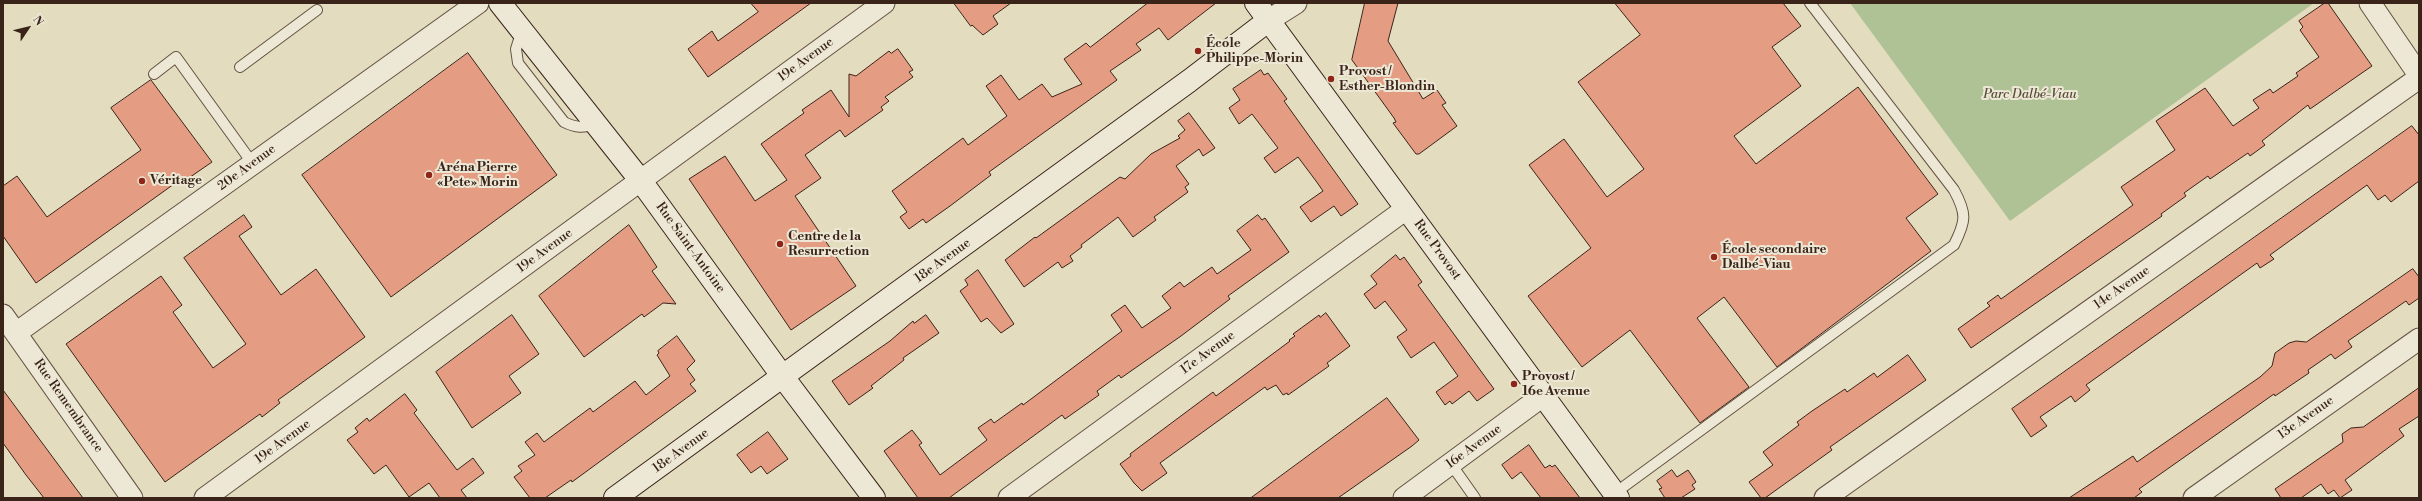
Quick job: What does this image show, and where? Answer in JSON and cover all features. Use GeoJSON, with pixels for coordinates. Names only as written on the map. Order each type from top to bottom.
{"type":"FeatureCollection","features":[{"type":"Feature","properties":{"kind":"street","name":"20e Avenue"},"geometry":{"type":"LineString","coordinates":[[16,333],[478,3]]}},
{"type":"Feature","properties":{"kind":"street","name":"Rue Saint-Antoine"},"geometry":{"type":"LineString","coordinates":[[500,3],[641,181],[783,377],[874,498]]}},
{"type":"Feature","properties":{"kind":"street","name":"19e Avenue"},"geometry":{"type":"LineString","coordinates":[[205,498],[884,3]]}},
{"type":"Feature","properties":{"kind":"street","name":"Rue Provost"},"geometry":{"type":"LineString","coordinates":[[1256,3],[1544,395],[1616,496]]}},
{"type":"Feature","properties":{"kind":"street"},"geometry":{"type":"LineString","coordinates":[[1269,20],[1296,3]]}},
{"type":"Feature","properties":{"kind":"street"},"geometry":{"type":"LineString","coordinates":[[2370,3],[2419,76]]}},
{"type":"Feature","properties":{"kind":"street","name":"18e Avenue"},"geometry":{"type":"LineString","coordinates":[[616,498],[1196,76],[1269,20]]}},
{"type":"Feature","properties":{"kind":"street","name":"14e Avenue"},"geometry":{"type":"LineString","coordinates":[[1825,498],[2419,76]]}},
{"type":"Feature","properties":{"kind":"street","name":"17e Avenue"},"geometry":{"type":"LineString","coordinates":[[1009,498],[1406,209]]}},
{"type":"Feature","properties":{"kind":"street","name":"Rue Remembrance"},"geometry":{"type":"LineString","coordinates":[[3,315],[132,498]]}},
{"type":"Feature","properties":{"kind":"street","name":"13e Avenue"},"geometry":{"type":"LineString","coordinates":[[2194,498],[2419,339]]}},
{"type":"Feature","properties":{"kind":"street","name":"16e Avenue"},"geometry":{"type":"LineString","coordinates":[[1404,498],[1544,395]]}},
{"type":"Feature","properties":{"kind":"lane"},"geometry":{"type":"LineString","coordinates":[[1616,496],[1954,245],[1964,223],[1960,202],[1954,190],[1810,3]]}},
{"type":"Feature","properties":{"kind":"lane"},"geometry":{"type":"LineString","coordinates":[[240,67],[317,10]]}},
{"type":"Feature","properties":{"kind":"lane"},"geometry":{"type":"LineString","coordinates":[[154,74],[176,57],[253,164]]}},
{"type":"Feature","properties":{"kind":"lane"},"geometry":{"type":"LineString","coordinates":[[1451,464],[1475,498]]}},
{"type":"Feature","properties":{"kind":"green space","name":"Parc Dalbé-Viau"},"geometry":{"type":"Polygon","coordinates":[[[1850,3],[2314,3],[2010,221],[1850,3]]]}},
{"type":"Feature","properties":{"kind":"building"},"geometry":{"type":"Polygon","coordinates":[[[751,3],[811,3],[708,77],[688,49],[712,31],[718,41],[758,12],[751,3]]]}},
{"type":"Feature","properties":{"kind":"building"},"geometry":{"type":"Polygon","coordinates":[[[954,3],[1011,3],[993,16],[998,24],[983,35],[972,25],[971,26],[954,3]]]}},
{"type":"Feature","properties":{"kind":"building"},"geometry":{"type":"Polygon","coordinates":[[[1148,3],[1216,3],[1168,40],[1159,28],[1136,44],[1141,50],[1110,71],[1117,80],[989,172],[991,175],[950,206],[926,223],[923,219],[909,229],[900,217],[907,212],[892,191],[963,138],[968,145],[1007,116],[986,86],[1001,75],[1019,100],[1042,84],[1052,97],[1082,84],[1064,59],[1086,43],[1090,47],[1148,3]]]}},
{"type":"Feature","properties":{"kind":"building"},"geometry":{"type":"Polygon","coordinates":[[[1365,3],[1398,3],[1388,41],[1423,99],[1437,90],[1446,103],[1442,105],[1457,126],[1419,154],[1416,154],[1393,123],[1396,122],[1394,118],[1352,60],[1365,3]]]}},
{"type":"Feature","properties":{"kind":"building","name":"École secondaire Dalbé-Viau"},"geometry":{"type":"Polygon","coordinates":[[[1615,3],[1783,3],[1801,26],[1772,47],[1801,86],[1734,136],[1756,164],[1858,87],[1938,194],[1906,218],[1931,251],[1777,367],[1724,297],[1697,318],[1749,387],[1700,423],[1630,330],[1582,367],[1528,296],[1591,248],[1529,165],[1564,139],[1607,197],[1644,169],[1578,82],[1640,35],[1615,3]]]}},
{"type":"Feature","properties":{"kind":"building"},"geometry":{"type":"Polygon","coordinates":[[[2325,3],[2328,3],[2372,66],[2310,109],[2308,105],[2262,141],[2265,145],[2250,156],[2248,153],[2210,179],[2208,176],[2184,193],[2186,196],[2161,214],[2162,216],[1971,348],[1958,329],[1990,306],[1987,303],[1998,295],[2001,299],[2133,205],[2121,187],[2175,150],[2156,121],[2205,88],[2233,126],[2259,108],[2253,100],[2270,89],[2273,93],[2298,76],[2296,73],[2319,57],[2300,30],[2303,27],[2299,21],[2325,3]]]}},
{"type":"Feature","properties":{"kind":"building","name":"Centre de la Resurrection"},"geometry":{"type":"Polygon","coordinates":[[[898,49],[913,70],[909,72],[913,77],[885,97],[889,101],[881,107],[883,110],[845,137],[840,130],[805,155],[821,178],[795,196],[856,286],[791,330],[689,179],[725,156],[755,201],[787,180],[761,144],[804,113],[802,110],[831,90],[849,117],[849,74],[856,76],[889,51],[891,53],[898,49]]]}},
{"type":"Feature","properties":{"kind":"building","name":"Aréna Pierre «Pete» Morin"},"geometry":{"type":"Polygon","coordinates":[[[468,53],[557,175],[391,297],[302,175],[468,53]]]}},
{"type":"Feature","properties":{"kind":"building"},"geometry":{"type":"Polygon","coordinates":[[[1261,70],[1264,75],[1268,73],[1287,99],[1284,101],[1358,204],[1341,216],[1334,206],[1311,222],[1300,207],[1323,191],[1316,181],[1298,157],[1275,173],[1264,158],[1278,148],[1252,114],[1239,124],[1229,108],[1240,100],[1233,89],[1261,70]]]}},
{"type":"Feature","properties":{"kind":"building","name":"Véritage"},"geometry":{"type":"Polygon","coordinates":[[[151,80],[212,162],[183,182],[181,179],[36,283],[3,236],[3,186],[17,176],[47,217],[141,150],[111,108],[151,80]]]}},
{"type":"Feature","properties":{"kind":"building"},"geometry":{"type":"Polygon","coordinates":[[[1189,113],[1215,148],[1203,156],[1199,149],[1176,166],[1189,184],[1185,187],[1188,192],[1154,217],[1156,220],[1133,237],[1118,217],[1081,245],[1082,247],[1070,256],[1073,261],[1062,268],[1058,262],[1024,287],[1005,260],[1120,177],[1125,179],[1151,154],[1180,138],[1178,136],[1185,130],[1178,121],[1189,113]]]}},
{"type":"Feature","properties":{"kind":"building"},"geometry":{"type":"Polygon","coordinates":[[[2412,126],[2419,135],[2419,181],[2391,202],[2385,195],[2378,200],[2367,185],[2270,255],[2274,259],[2260,268],[2257,263],[2086,385],[2090,390],[2075,402],[2071,396],[2040,417],[2047,426],[2031,437],[2012,409],[2412,126]]]}},
{"type":"Feature","properties":{"kind":"building"},"geometry":{"type":"Polygon","coordinates":[[[244,215],[252,227],[239,236],[281,295],[316,269],[365,337],[278,400],[280,403],[262,417],[260,414],[165,482],[66,344],[161,276],[182,305],[173,312],[213,368],[246,344],[184,258],[244,215]]]}},
{"type":"Feature","properties":{"kind":"building"},"geometry":{"type":"Polygon","coordinates":[[[1258,215],[1262,220],[1265,218],[1289,252],[1228,296],[1230,299],[1181,336],[1121,378],[1119,375],[1097,391],[1099,395],[1065,419],[1062,415],[949,498],[918,498],[884,451],[912,430],[922,443],[919,445],[940,475],[987,440],[978,428],[991,419],[994,423],[1022,403],[1023,405],[1122,331],[1111,315],[1125,305],[1142,328],[1171,308],[1162,296],[1180,282],[1184,287],[1212,267],[1217,274],[1251,250],[1237,231],[1258,215]]]}},
{"type":"Feature","properties":{"kind":"building"},"geometry":{"type":"Polygon","coordinates":[[[629,225],[657,267],[652,271],[676,304],[663,303],[644,317],[642,314],[584,357],[539,296],[629,225]]]}},
{"type":"Feature","properties":{"kind":"building"},"geometry":{"type":"Polygon","coordinates":[[[1396,255],[1400,260],[1404,257],[1422,282],[1418,285],[1494,389],[1477,401],[1469,391],[1452,404],[1450,401],[1445,405],[1436,392],[1458,376],[1434,342],[1411,358],[1397,337],[1407,330],[1385,301],[1375,309],[1364,294],[1377,284],[1371,276],[1396,255]]]}},
{"type":"Feature","properties":{"kind":"building"},"geometry":{"type":"Polygon","coordinates":[[[2413,269],[2419,277],[2419,298],[2409,305],[2406,301],[2348,341],[2352,347],[2335,359],[2331,354],[2308,370],[2309,373],[2275,396],[2274,394],[2139,489],[2142,492],[2134,498],[2069,498],[2133,456],[2137,462],[2260,377],[2272,366],[2275,353],[2289,343],[2296,341],[2306,342],[2413,269]]]}},
{"type":"Feature","properties":{"kind":"building"},"geometry":{"type":"Polygon","coordinates":[[[978,270],[1014,324],[1001,333],[987,318],[981,322],[960,291],[968,285],[965,280],[978,270]]]}},
{"type":"Feature","properties":{"kind":"building"},"geometry":{"type":"Polygon","coordinates":[[[1326,313],[1350,346],[1327,363],[1329,366],[1288,395],[1287,393],[1283,395],[1276,385],[1267,390],[1265,387],[1160,463],[1167,473],[1142,491],[1134,483],[1120,464],[1131,456],[1130,454],[1213,392],[1216,396],[1290,341],[1289,340],[1295,336],[1293,334],[1319,315],[1320,317],[1326,313]]]}},
{"type":"Feature","properties":{"kind":"building"},"geometry":{"type":"Polygon","coordinates":[[[512,315],[539,354],[509,376],[521,393],[472,428],[436,372],[512,315]]]}},
{"type":"Feature","properties":{"kind":"building"},"geometry":{"type":"Polygon","coordinates":[[[926,315],[939,333],[903,358],[904,360],[871,386],[873,388],[849,405],[832,381],[890,341],[913,321],[914,323],[926,315]]]}},
{"type":"Feature","properties":{"kind":"building"},"geometry":{"type":"Polygon","coordinates":[[[677,336],[695,361],[687,369],[695,380],[690,384],[696,391],[572,482],[571,480],[545,498],[530,498],[514,477],[522,471],[518,466],[535,455],[525,442],[537,433],[544,442],[590,408],[593,412],[635,381],[646,395],[670,376],[657,355],[659,353],[658,351],[677,336]]]}},
{"type":"Feature","properties":{"kind":"building"},"geometry":{"type":"Polygon","coordinates":[[[1908,355],[1926,380],[1830,447],[1832,450],[1765,498],[1761,498],[1749,482],[1773,465],[1763,452],[1799,425],[1797,422],[1812,411],[1845,389],[1847,392],[1874,373],[1877,377],[1908,355]]]}},
{"type":"Feature","properties":{"kind":"building"},"geometry":{"type":"Polygon","coordinates":[[[2419,388],[2419,416],[2399,429],[2404,436],[2345,480],[2352,490],[2340,498],[2334,490],[2328,494],[2321,484],[2301,498],[2281,498],[2275,489],[2343,442],[2342,434],[2351,428],[2363,427],[2419,388]]]}},
{"type":"Feature","properties":{"kind":"building"},"geometry":{"type":"Polygon","coordinates":[[[3,390],[83,498],[44,498],[26,475],[3,443],[3,390]]]}},
{"type":"Feature","properties":{"kind":"building"},"geometry":{"type":"Polygon","coordinates":[[[405,394],[417,410],[414,413],[457,470],[473,458],[484,473],[461,490],[467,498],[440,498],[429,483],[409,497],[386,465],[374,474],[347,440],[358,432],[355,428],[367,418],[369,421],[405,394]]]}},
{"type":"Feature","properties":{"kind":"building"},"geometry":{"type":"Polygon","coordinates":[[[1387,398],[1419,440],[1412,446],[1338,498],[1251,498],[1387,398]]]}},
{"type":"Feature","properties":{"kind":"building"},"geometry":{"type":"Polygon","coordinates":[[[768,432],[788,459],[767,474],[761,466],[751,473],[737,455],[768,432]]]}},
{"type":"Feature","properties":{"kind":"building"},"geometry":{"type":"Polygon","coordinates":[[[1529,445],[1545,468],[1550,465],[1552,467],[1555,465],[1580,498],[1541,498],[1521,472],[1512,479],[1502,465],[1529,445]]]}},
{"type":"Feature","properties":{"kind":"building"},"geometry":{"type":"Polygon","coordinates":[[[1672,470],[1677,477],[1688,470],[1696,482],[1692,485],[1695,489],[1681,498],[1665,498],[1659,489],[1662,488],[1657,481],[1672,470]]]}},
{"type":"Feature","properties":{"kind":"place","name":"École Philippe-Morin"},"geometry":{"type":"Point","coordinates":[1198,51]}},
{"type":"Feature","properties":{"kind":"place","name":"Provost / Esther-Blondin"},"geometry":{"type":"Point","coordinates":[1331,79]}},
{"type":"Feature","properties":{"kind":"place","name":"Aréna Pierre «Pete» Morin"},"geometry":{"type":"Point","coordinates":[429,175]}},
{"type":"Feature","properties":{"kind":"place","name":"Véritage"},"geometry":{"type":"Point","coordinates":[142,181]}},
{"type":"Feature","properties":{"kind":"place","name":"Centre de la Resurrection"},"geometry":{"type":"Point","coordinates":[780,244]}},
{"type":"Feature","properties":{"kind":"place","name":"École secondaire Dalbé-Viau"},"geometry":{"type":"Point","coordinates":[1714,257]}},
{"type":"Feature","properties":{"kind":"place","name":"Provost / 16e Avenue"},"geometry":{"type":"Point","coordinates":[1514,384]}}]}
